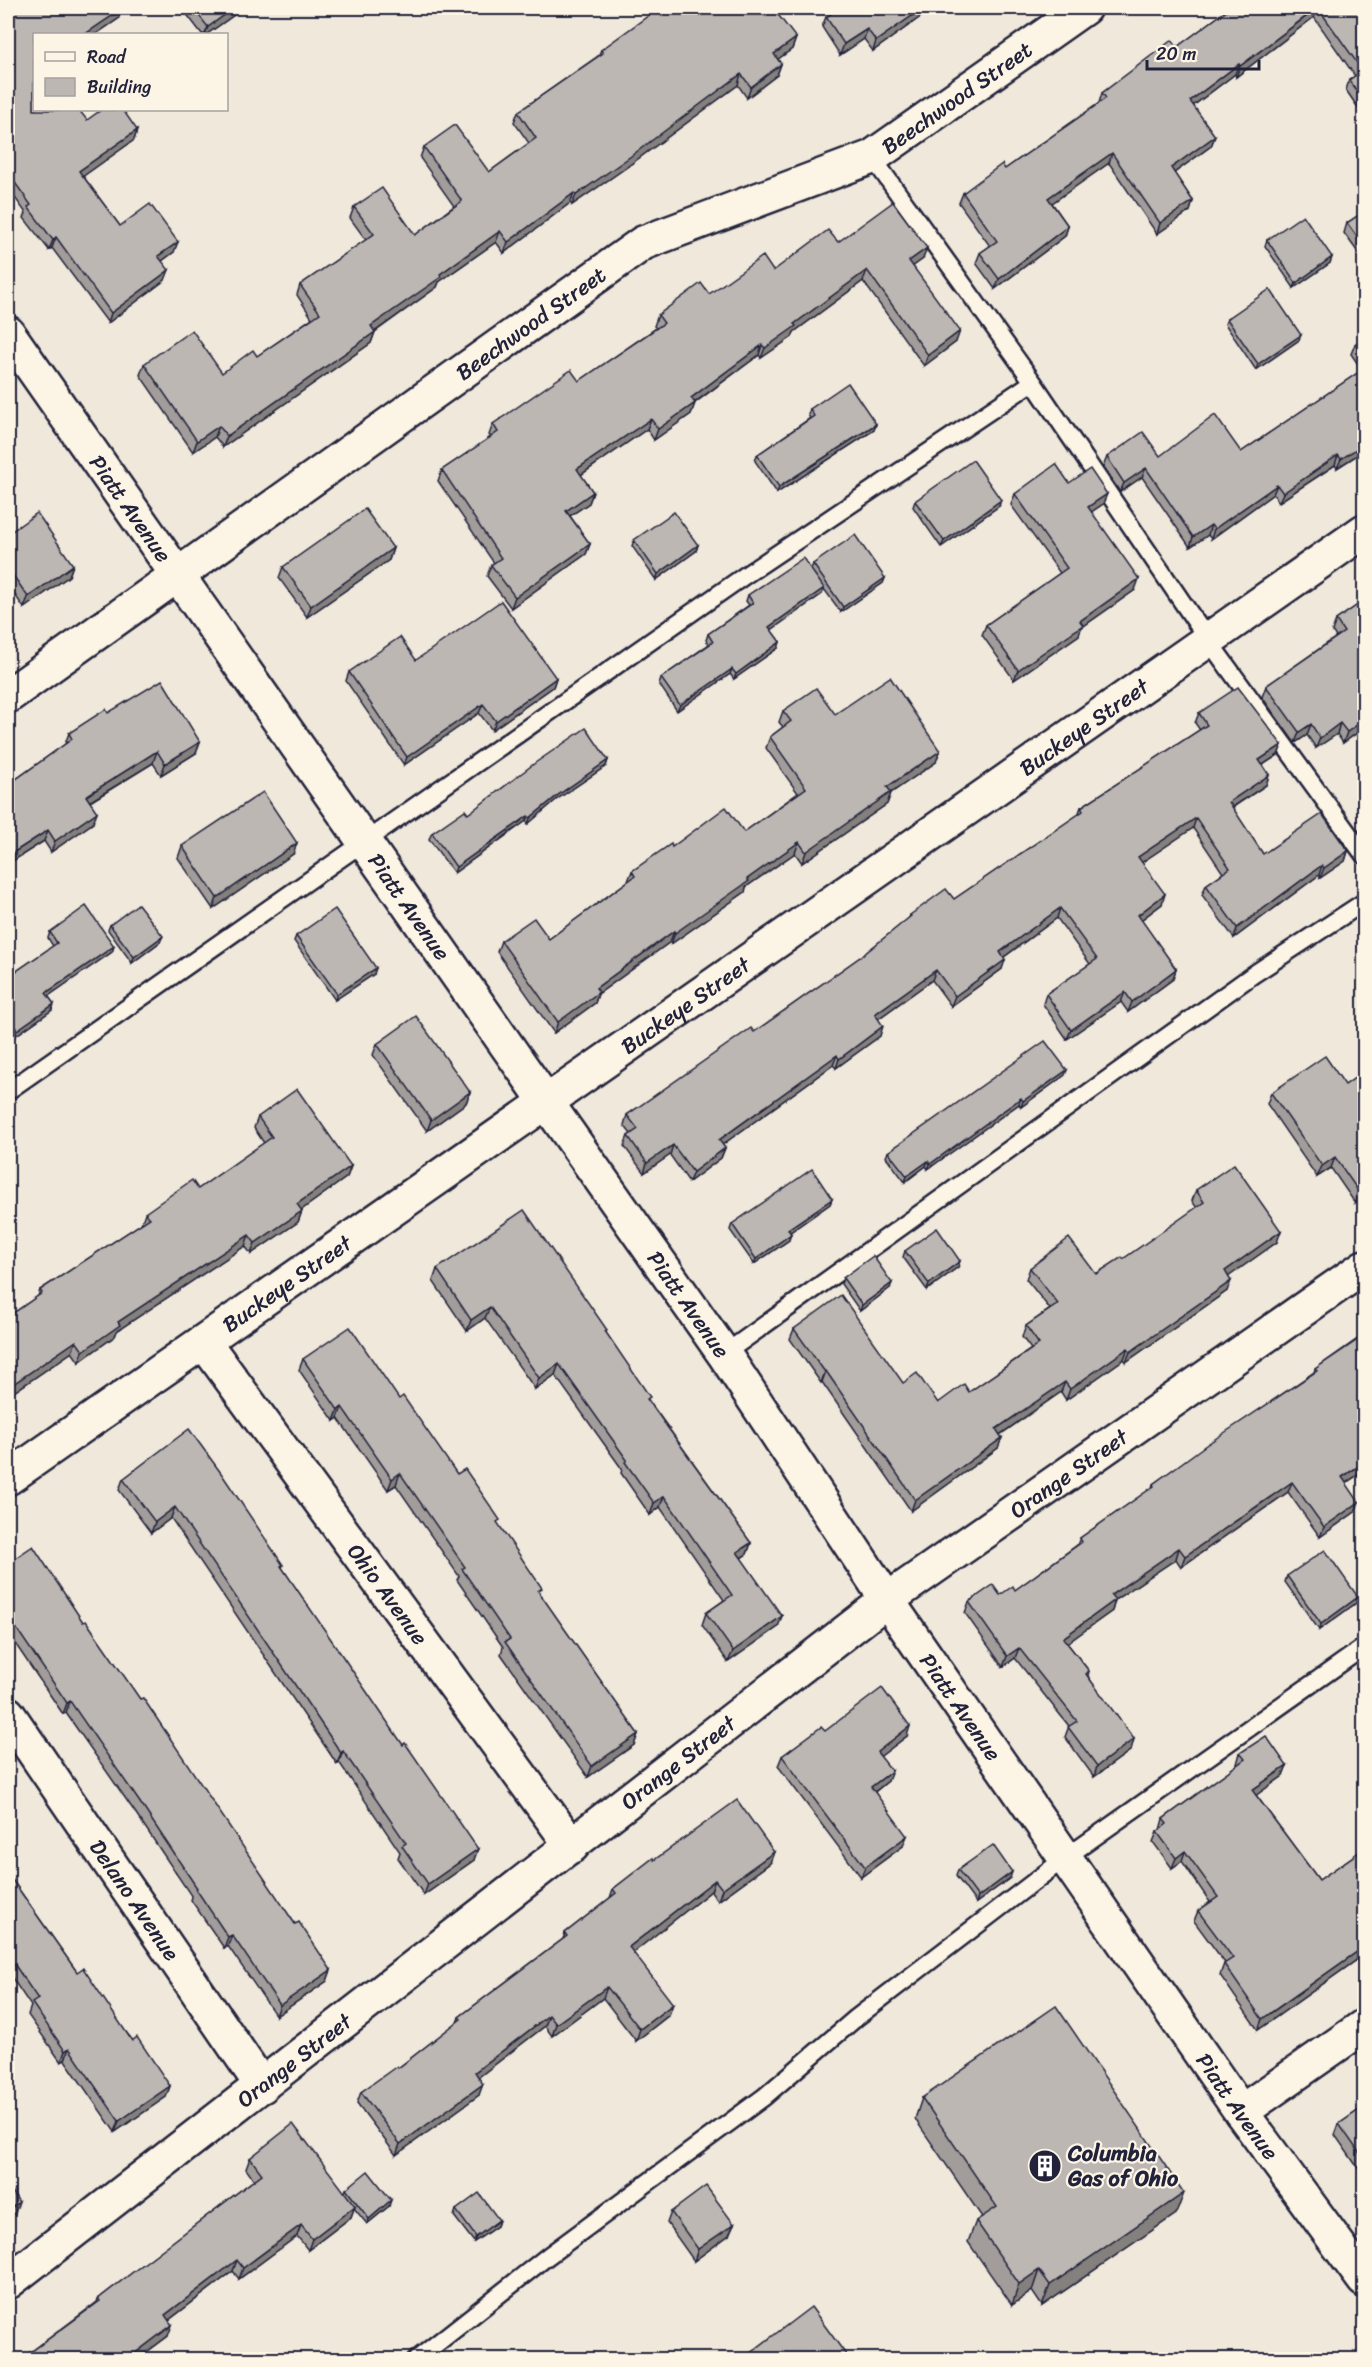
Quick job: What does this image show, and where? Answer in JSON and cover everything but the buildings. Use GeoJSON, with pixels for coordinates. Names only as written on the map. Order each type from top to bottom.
{"type":"FeatureCollection","features":[{"type":"Feature","properties":{"kind":"street","name":"Beechwood Street"},"geometry":{"type":"LineString","coordinates":[[8,696],[643,243],[872,157],[1084,8]]}},
{"type":"Feature","properties":{"kind":"street","name":"Piatt Avenue"},"geometry":{"type":"LineString","coordinates":[[8,333],[546,1104],[724,1354],[887,1600],[1241,2112],[1365,2280]]}},
{"type":"Feature","properties":{"kind":"street","name":"Buckeye Street"},"geometry":{"type":"LineString","coordinates":[[8,1478],[1365,531]]}},
{"type":"Feature","properties":{"kind":"street","name":"Orange Street"},"geometry":{"type":"LineString","coordinates":[[8,2282],[887,1600],[1365,1267]]}},
{"type":"Feature","properties":{"kind":"street","name":"Ohio Avenue"},"geometry":{"type":"LineString","coordinates":[[204,1342],[572,1846]]}},
{"type":"Feature","properties":{"kind":"street","name":"Delano Avenue"},"geometry":{"type":"LineString","coordinates":[[8,1714],[262,2086]]}},
{"type":"Feature","properties":{"kind":"street"},"geometry":{"type":"LineString","coordinates":[[1241,2112],[1365,2026]]}},
{"type":"Feature","properties":{"kind":"lane"},"geometry":{"type":"LineString","coordinates":[[872,157],[1033,382],[1208,640],[1365,855]]}},
{"type":"Feature","properties":{"kind":"lane"},"geometry":{"type":"LineString","coordinates":[[8,1090],[365,843],[747,574],[1033,382]]}},
{"type":"Feature","properties":{"kind":"lane"},"geometry":{"type":"LineString","coordinates":[[724,1354],[1254,974],[1365,902]]}},
{"type":"Feature","properties":{"kind":"lane"},"geometry":{"type":"LineString","coordinates":[[416,2360],[548,2256],[764,2097],[856,2018],[1065,1858],[1156,1791],[1365,1647]]}},
{"type":"Feature","properties":{"kind":"place","name":"Columbia Gas of Ohio"},"geometry":{"type":"Point","coordinates":[1045,2166]}}]}
